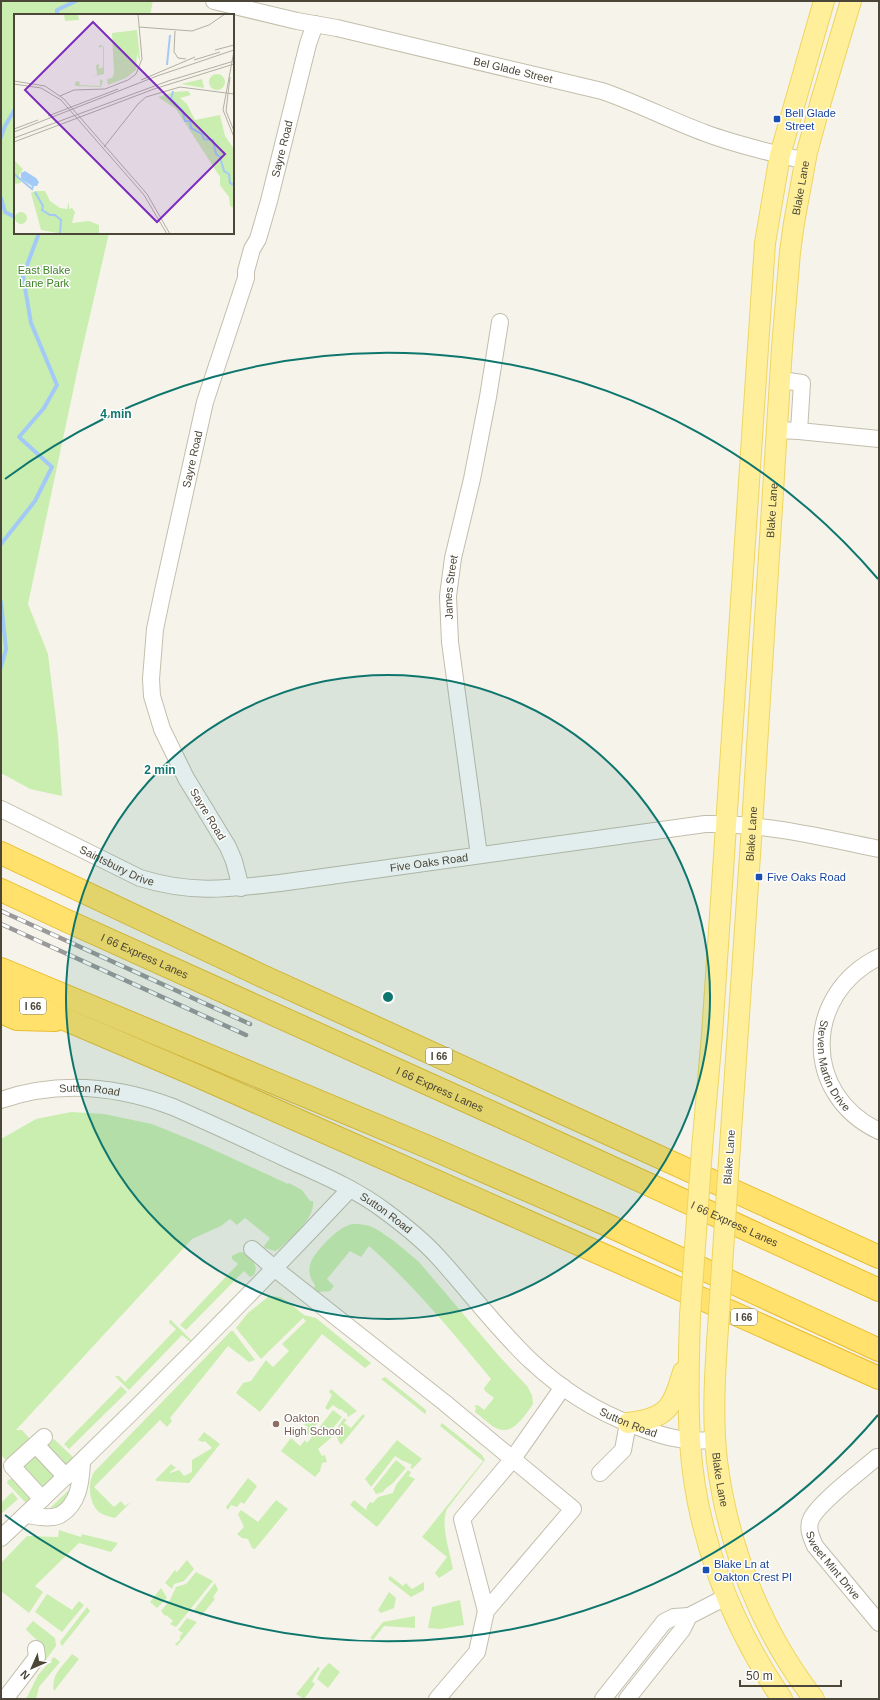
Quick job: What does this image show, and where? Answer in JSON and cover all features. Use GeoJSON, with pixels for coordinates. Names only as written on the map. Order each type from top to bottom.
{"type":"FeatureCollection","features":[{"type":"Feature","properties":{"kind":"highway","name":"I 66"},"geometry":{"type":"LineString","coordinates":[[1,854],[260,975],[879,1256]]}},
{"type":"Feature","properties":{"kind":"highway","name":"I 66 Express Lanes"},"geometry":{"type":"LineString","coordinates":[[1,890],[879,1290]]}},
{"type":"Feature","properties":{"kind":"highway"},"geometry":{"type":"LineString","coordinates":[[1,969],[440,1152],[605,1224],[879,1350]]}},
{"type":"Feature","properties":{"kind":"highway","name":"I 66"},"geometry":{"type":"LineString","coordinates":[[1,992],[324,1131],[879,1378]]}},
{"type":"Feature","properties":{"kind":"highway"},"geometry":{"type":"LineString","coordinates":[[1,1012],[17,1019],[66,1020]]}},
{"type":"Feature","properties":{"kind":"main road"},"geometry":{"type":"LineString","coordinates":[[782,1699],[752,1651],[726,1597],[709,1547],[699,1509],[690,1440],[689,1353],[690,1316],[712,1035],[766,243],[780,155],[824,1]]}},
{"type":"Feature","properties":{"kind":"main road","name":"Blake Lane"},"geometry":{"type":"LineString","coordinates":[[814,1699],[773,1636],[744,1572],[734,1544],[722,1487],[716,1440],[714,1402],[790,252],[806,161],[821,101],[850,1]]}},
{"type":"Feature","properties":{"kind":"main road"},"geometry":{"type":"LineString","coordinates":[[628,1423],[654,1418],[663,1413],[671,1405],[680,1384],[689,1353]]}},
{"type":"Feature","properties":{"kind":"street","name":"Bel Glade Street"},"geometry":{"type":"LineString","coordinates":[[214,1],[602,91],[631,101],[665,117],[706,133],[780,155],[806,161]]}},
{"type":"Feature","properties":{"kind":"street","name":"Sayre Road"},"geometry":{"type":"LineString","coordinates":[[241,888],[234,861],[228,847],[186,778],[162,729],[152,696],[151,660],[163,591],[205,402],[246,278],[246,271],[252,249],[258,239],[269,201],[308,44],[315,24]]}},
{"type":"Feature","properties":{"kind":"street","name":"James Street"},"geometry":{"type":"LineString","coordinates":[[479,855],[450,642],[448,596],[453,558],[478,449],[500,322]]}},
{"type":"Feature","properties":{"kind":"street"},"geometry":{"type":"LineString","coordinates":[[781,380],[802,384],[799,431]]}},
{"type":"Feature","properties":{"kind":"street"},"geometry":{"type":"LineString","coordinates":[[778,430],[879,439]]}},
{"type":"Feature","properties":{"kind":"street","name":"Saintsbury Drive"},"geometry":{"type":"LineString","coordinates":[[1,809],[140,878],[162,885],[195,889],[241,888]]}},
{"type":"Feature","properties":{"kind":"street","name":"Five Oaks Road"},"geometry":{"type":"LineString","coordinates":[[241,888],[689,826],[726,824],[765,827],[879,849]]}},
{"type":"Feature","properties":{"kind":"street","name":"Steven Martin Drive"},"geometry":{"type":"LineString","coordinates":[[879,957],[859,969],[840,988],[827,1014],[822,1034],[821,1046],[825,1070],[829,1082],[838,1098],[858,1120],[879,1131]]}},
{"type":"Feature","properties":{"kind":"street","name":"Sutton Road"},"geometry":{"type":"LineString","coordinates":[[1,1100],[16,1094],[56,1087],[85,1087],[135,1094],[173,1107],[350,1189],[384,1210],[420,1239],[439,1257],[514,1344],[531,1361],[563,1387],[593,1407],[628,1423],[663,1435],[690,1440],[716,1440]]}},
{"type":"Feature","properties":{"kind":"street"},"geometry":{"type":"LineString","coordinates":[[1,1538],[82,1462],[165,1380],[350,1189]]}},
{"type":"Feature","properties":{"kind":"street"},"geometry":{"type":"LineString","coordinates":[[252,1249],[445,1403],[573,1509],[486,1611]]}},
{"type":"Feature","properties":{"kind":"street"},"geometry":{"type":"LineString","coordinates":[[438,1699],[477,1652],[486,1611],[462,1519],[512,1460],[563,1387]]}},
{"type":"Feature","properties":{"kind":"street"},"geometry":{"type":"LineString","coordinates":[[600,1473],[623,1450],[628,1423]]}},
{"type":"Feature","properties":{"kind":"street"},"geometry":{"type":"LineString","coordinates":[[42,1499],[12,1466],[40,1441],[66,1477]]}},
{"type":"Feature","properties":{"kind":"street","name":"Sweet Mint Drive"},"geometry":{"type":"LineString","coordinates":[[877,1457],[819,1507],[810,1520],[809,1533],[814,1546],[879,1623]]}},
{"type":"Feature","properties":{"kind":"street"},"geometry":{"type":"LineString","coordinates":[[26,1515],[46,1517],[59,1515],[75,1500],[81,1480],[82,1462]]}},
{"type":"Feature","properties":{"kind":"street"},"geometry":{"type":"LineString","coordinates":[[603,1699],[664,1622],[674,1617],[689,1616],[726,1597]]}},
{"type":"Feature","properties":{"kind":"street"},"geometry":{"type":"LineString","coordinates":[[627,1699],[682,1630],[689,1616]]}},
{"type":"Feature","properties":{"kind":"street"},"geometry":{"type":"LineString","coordinates":[[5,1699],[37,1657],[36,1649]]}},
{"type":"Feature","properties":{"kind":"green space","name":"East Blake Lane Park"},"geometry":{"type":"Polygon","coordinates":[[[1,1],[153,1],[150,14],[14,14],[14,234],[109,234],[79,363],[28,604],[48,654],[58,736],[62,796],[30,789],[1,773],[1,1]]]}},
{"type":"Feature","properties":{"kind":"green space"},"geometry":{"type":"Polygon","coordinates":[[[71,1112],[104,1114],[152,1124],[201,1144],[288,1184],[289,1183],[302,1190],[310,1201],[313,1201],[313,1208],[306,1221],[296,1233],[275,1251],[265,1248],[264,1246],[270,1238],[245,1218],[237,1225],[230,1219],[221,1226],[192,1239],[16,1430],[22,1430],[30,1439],[6,1460],[1,1455],[1,1139],[36,1119],[71,1112]]]}},
{"type":"Feature","properties":{"kind":"green space"},"geometry":{"type":"Polygon","coordinates":[[[352,1224],[370,1226],[378,1230],[419,1262],[499,1356],[527,1386],[532,1395],[533,1404],[523,1418],[514,1427],[504,1430],[495,1428],[475,1412],[476,1408],[474,1406],[478,1405],[484,1410],[494,1398],[485,1391],[484,1388],[491,1379],[418,1293],[369,1246],[361,1257],[350,1251],[327,1279],[334,1286],[330,1291],[318,1292],[314,1288],[315,1285],[311,1279],[309,1268],[310,1263],[333,1235],[352,1224]]]}},
{"type":"Feature","properties":{"kind":"green space"},"geometry":{"type":"Polygon","coordinates":[[[240,1252],[246,1253],[253,1259],[256,1269],[254,1275],[250,1277],[244,1271],[186,1330],[180,1325],[238,1264],[232,1259],[232,1256],[240,1252]]]}},
{"type":"Feature","properties":{"kind":"green space"},"geometry":{"type":"Polygon","coordinates":[[[269,1296],[280,1297],[304,1315],[316,1318],[371,1363],[365,1368],[322,1334],[260,1412],[236,1393],[243,1383],[251,1381],[266,1360],[273,1367],[289,1351],[282,1344],[306,1321],[303,1318],[261,1359],[236,1328],[248,1313],[269,1296]]]}},
{"type":"Feature","properties":{"kind":"green space"},"geometry":{"type":"Polygon","coordinates":[[[170,1319],[192,1341],[189,1341],[182,1335],[129,1390],[115,1376],[119,1376],[125,1382],[176,1329],[169,1323],[170,1319]]]}},
{"type":"Feature","properties":{"kind":"green space"},"geometry":{"type":"Polygon","coordinates":[[[231,1331],[233,1331],[255,1360],[249,1362],[228,1346],[170,1418],[172,1421],[167,1427],[160,1420],[94,1487],[114,1507],[121,1501],[125,1506],[132,1501],[115,1518],[100,1513],[93,1505],[90,1494],[90,1482],[94,1472],[231,1331]]]}},
{"type":"Feature","properties":{"kind":"green space"},"geometry":{"type":"Polygon","coordinates":[[[385,1377],[426,1410],[426,1413],[425,1414],[381,1379],[385,1377]]]}},
{"type":"Feature","properties":{"kind":"green space"},"geometry":{"type":"Polygon","coordinates":[[[121,1386],[127,1392],[69,1449],[64,1444],[121,1386]]]}},
{"type":"Feature","properties":{"kind":"green space"},"geometry":{"type":"Polygon","coordinates":[[[331,1389],[357,1411],[348,1417],[346,1412],[345,1413],[333,1405],[328,1410],[325,1408],[332,1395],[329,1392],[331,1389]]]}},
{"type":"Feature","properties":{"kind":"green space"},"geometry":{"type":"Polygon","coordinates":[[[333,1410],[342,1417],[333,1428],[333,1436],[318,1449],[322,1456],[325,1455],[327,1462],[322,1463],[320,1471],[315,1477],[281,1451],[291,1438],[300,1446],[305,1440],[307,1443],[333,1410]]]}},
{"type":"Feature","properties":{"kind":"green space"},"geometry":{"type":"Polygon","coordinates":[[[363,1414],[365,1416],[341,1445],[336,1431],[341,1422],[344,1418],[347,1420],[344,1423],[351,1428],[363,1414]]]}},
{"type":"Feature","properties":{"kind":"green space"},"geometry":{"type":"Polygon","coordinates":[[[317,1416],[321,1419],[308,1435],[305,1431],[308,1427],[302,1423],[308,1417],[313,1420],[317,1416]]]}},
{"type":"Feature","properties":{"kind":"green space"},"geometry":{"type":"Polygon","coordinates":[[[442,1423],[482,1455],[485,1460],[447,1509],[445,1515],[445,1530],[453,1569],[439,1578],[435,1573],[447,1557],[422,1537],[483,1461],[440,1426],[442,1423]]]}},
{"type":"Feature","properties":{"kind":"green space"},"geometry":{"type":"Polygon","coordinates":[[[204,1432],[220,1444],[189,1483],[156,1481],[156,1479],[171,1464],[176,1468],[170,1473],[179,1470],[184,1476],[192,1472],[192,1460],[212,1448],[205,1441],[202,1442],[198,1440],[204,1432]]]}},
{"type":"Feature","properties":{"kind":"green space"},"geometry":{"type":"Polygon","coordinates":[[[54,1439],[74,1458],[67,1467],[47,1446],[54,1439]]]}},
{"type":"Feature","properties":{"kind":"green space"},"geometry":{"type":"Polygon","coordinates":[[[397,1440],[422,1459],[412,1469],[410,1467],[412,1465],[395,1456],[371,1487],[365,1479],[397,1440]]]}},
{"type":"Feature","properties":{"kind":"green space"},"geometry":{"type":"Polygon","coordinates":[[[36,1456],[57,1475],[44,1489],[23,1468],[24,1465],[36,1456]]]}},
{"type":"Feature","properties":{"kind":"green space"},"geometry":{"type":"Polygon","coordinates":[[[396,1460],[406,1468],[383,1492],[376,1494],[373,1489],[396,1460]]]}},
{"type":"Feature","properties":{"kind":"green space"},"geometry":{"type":"Polygon","coordinates":[[[408,1470],[411,1472],[409,1476],[415,1479],[377,1527],[350,1505],[354,1500],[366,1510],[370,1502],[373,1503],[378,1497],[393,1493],[396,1485],[408,1470]]]}},
{"type":"Feature","properties":{"kind":"green space"},"geometry":{"type":"Polygon","coordinates":[[[13,1478],[33,1496],[27,1504],[7,1483],[8,1480],[13,1478]]]}},
{"type":"Feature","properties":{"kind":"green space"},"geometry":{"type":"Polygon","coordinates":[[[248,1478],[257,1486],[244,1504],[241,1502],[237,1507],[231,1505],[228,1510],[226,1507],[248,1478]]]}},
{"type":"Feature","properties":{"kind":"green space"},"geometry":{"type":"Polygon","coordinates":[[[74,1486],[60,1508],[47,1511],[72,1487],[74,1486]]]}},
{"type":"Feature","properties":{"kind":"green space"},"geometry":{"type":"Polygon","coordinates":[[[12,1492],[18,1499],[1,1514],[1,1503],[12,1492]]]}},
{"type":"Feature","properties":{"kind":"green space"},"geometry":{"type":"Polygon","coordinates":[[[276,1500],[288,1509],[255,1549],[252,1548],[248,1539],[242,1538],[237,1534],[244,1527],[238,1514],[241,1510],[258,1522],[276,1500]]]}},
{"type":"Feature","properties":{"kind":"green space"},"geometry":{"type":"Polygon","coordinates":[[[59,1530],[81,1537],[82,1534],[118,1543],[111,1552],[79,1543],[35,1586],[43,1592],[29,1613],[1,1591],[1,1563],[27,1536],[58,1537],[59,1530]]]}},
{"type":"Feature","properties":{"kind":"green space"},"geometry":{"type":"Polygon","coordinates":[[[187,1560],[194,1569],[184,1581],[174,1584],[172,1589],[165,1583],[175,1570],[177,1572],[187,1560]]]}},
{"type":"Feature","properties":{"kind":"green space"},"geometry":{"type":"Polygon","coordinates":[[[196,1572],[213,1581],[176,1627],[170,1624],[173,1621],[166,1615],[165,1616],[161,1611],[170,1600],[176,1587],[186,1584],[196,1572]]]}},
{"type":"Feature","properties":{"kind":"green space"},"geometry":{"type":"Polygon","coordinates":[[[390,1576],[403,1586],[406,1583],[412,1589],[424,1582],[424,1590],[411,1597],[388,1579],[390,1576]]]}},
{"type":"Feature","properties":{"kind":"green space"},"geometry":{"type":"Polygon","coordinates":[[[215,1583],[218,1590],[213,1597],[215,1599],[201,1616],[194,1610],[215,1583]]]}},
{"type":"Feature","properties":{"kind":"green space"},"geometry":{"type":"Polygon","coordinates":[[[161,1588],[167,1598],[157,1608],[150,1602],[161,1588]]]}},
{"type":"Feature","properties":{"kind":"green space"},"geometry":{"type":"Polygon","coordinates":[[[389,1592],[396,1598],[394,1608],[381,1613],[378,1610],[389,1592]]]}},
{"type":"Feature","properties":{"kind":"green space"},"geometry":{"type":"Polygon","coordinates":[[[47,1594],[72,1610],[79,1601],[84,1605],[62,1632],[35,1612],[47,1594]]]}},
{"type":"Feature","properties":{"kind":"green space"},"geometry":{"type":"Polygon","coordinates":[[[460,1600],[464,1625],[440,1629],[428,1628],[432,1607],[460,1600]]]}},
{"type":"Feature","properties":{"kind":"green space"},"geometry":{"type":"Polygon","coordinates":[[[87,1607],[90,1611],[62,1646],[60,1642],[87,1607]]]}},
{"type":"Feature","properties":{"kind":"green space"},"geometry":{"type":"Polygon","coordinates":[[[415,1616],[415,1628],[384,1626],[373,1640],[370,1638],[383,1622],[415,1616]]]}},
{"type":"Feature","properties":{"kind":"green space"},"geometry":{"type":"Polygon","coordinates":[[[187,1618],[197,1622],[177,1646],[175,1644],[180,1640],[180,1636],[183,1633],[178,1630],[187,1618]]]}},
{"type":"Feature","properties":{"kind":"green space"},"geometry":{"type":"Polygon","coordinates":[[[33,1621],[55,1638],[56,1646],[42,1665],[45,1658],[44,1648],[26,1629],[33,1621]]]}},
{"type":"Feature","properties":{"kind":"green space"},"geometry":{"type":"Polygon","coordinates":[[[72,1654],[79,1659],[54,1691],[53,1685],[56,1675],[72,1654]]]}},
{"type":"Feature","properties":{"kind":"green space"},"geometry":{"type":"Polygon","coordinates":[[[54,1657],[60,1662],[39,1687],[36,1699],[26,1699],[38,1675],[54,1657]]]}},
{"type":"Feature","properties":{"kind":"green space"},"geometry":{"type":"Polygon","coordinates":[[[329,1663],[340,1672],[328,1688],[317,1679],[322,1670],[329,1663]]]}},
{"type":"Feature","properties":{"kind":"green space"},"geometry":{"type":"Polygon","coordinates":[[[318,1667],[320,1668],[312,1681],[315,1684],[304,1699],[296,1694],[318,1667]]]}},
{"type":"Feature","properties":{"kind":"waterway"},"geometry":{"type":"LineString","coordinates":[[57,14],[57,10],[76,1]]}},
{"type":"Feature","properties":{"kind":"waterway"},"geometry":{"type":"LineString","coordinates":[[1,137],[5,126],[14,111]]}},
{"type":"Feature","properties":{"kind":"waterway"},"geometry":{"type":"LineString","coordinates":[[1,198],[5,212],[14,216]]}},
{"type":"Feature","properties":{"kind":"waterway"},"geometry":{"type":"LineString","coordinates":[[1,544],[35,501],[52,467],[19,437],[44,408],[57,385],[31,323],[23,276],[39,234]]}},
{"type":"Feature","properties":{"kind":"waterway"},"geometry":{"type":"LineString","coordinates":[[1,602],[6,649],[1,667]]}},
{"type":"Feature","properties":{"kind":"railway"},"geometry":{"type":"LineString","coordinates":[[1,911],[250,1024]]}},
{"type":"Feature","properties":{"kind":"railway"},"geometry":{"type":"LineString","coordinates":[[1,924],[246,1035]]}},
{"type":"Feature","properties":{"kind":"place","name":"Bell Glade Street"},"geometry":{"type":"Point","coordinates":[777,119]}},
{"type":"Feature","properties":{"kind":"place","name":"Five Oaks Road"},"geometry":{"type":"Point","coordinates":[759,877]}},
{"type":"Feature","properties":{"kind":"place","name":"Oakton High School"},"geometry":{"type":"Point","coordinates":[276,1424]}},
{"type":"Feature","properties":{"kind":"place","name":"Blake Ln at Oakton Crest Pl"},"geometry":{"type":"Point","coordinates":[706,1570]}}]}
